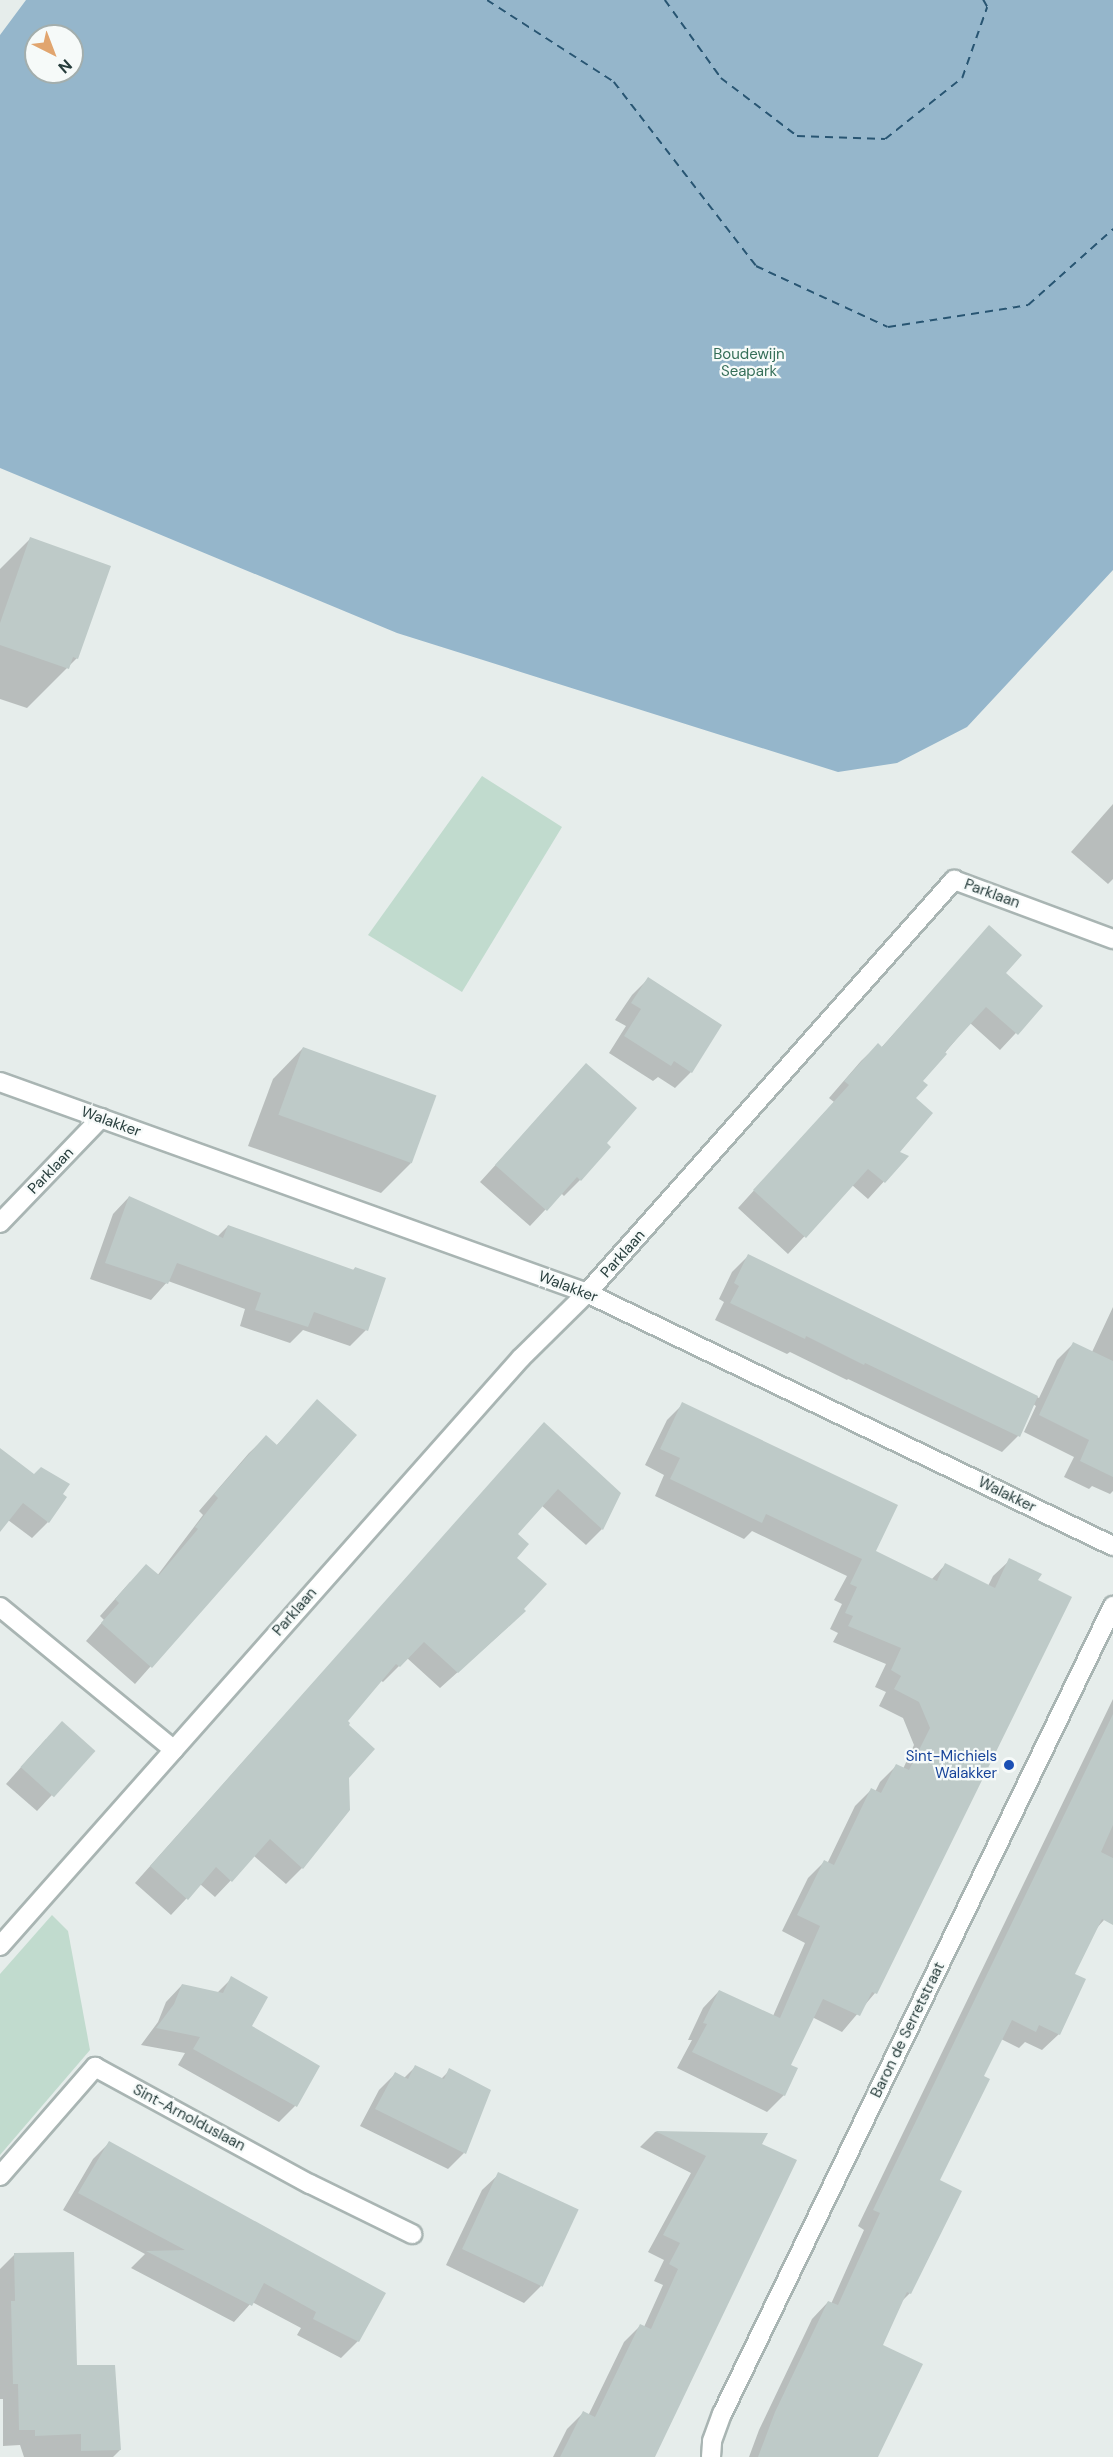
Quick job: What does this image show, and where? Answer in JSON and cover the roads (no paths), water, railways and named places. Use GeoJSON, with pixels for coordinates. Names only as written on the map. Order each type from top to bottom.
{"type":"FeatureCollection","features":[{"type":"Feature","properties":{"kind":"street","name":"Parklaan"},"geometry":{"type":"LineString","coordinates":[[0,1946],[521,1358],[587,1293],[954,880],[1113,939]]}},
{"type":"Feature","properties":{"kind":"street","name":"Walakker"},"geometry":{"type":"LineString","coordinates":[[0,1082],[587,1293],[1113,1546]]}},
{"type":"Feature","properties":{"kind":"street","name":"Parklaan"},"geometry":{"type":"LineString","coordinates":[[0,1223],[101,1118]]}},
{"type":"Feature","properties":{"kind":"street","name":"Baron de Serretstraat"},"geometry":{"type":"LineString","coordinates":[[711,2457],[712,2441],[722,2414],[1113,1606]]}},
{"type":"Feature","properties":{"kind":"street"},"geometry":{"type":"LineString","coordinates":[[0,1607],[174,1750]]}},
{"type":"Feature","properties":{"kind":"street","name":"Sint-Arnolduslaan"},"geometry":{"type":"LineString","coordinates":[[0,2176],[95,2067],[310,2184],[412,2234]]}},
{"type":"Feature","properties":{"kind":"water","name":"Boudewijn Seapark"},"geometry":{"type":"Polygon","coordinates":[[[26,0],[1113,0],[1113,570],[967,727],[897,763],[838,772],[397,633],[0,468],[0,35],[26,0]]]}},
{"type":"Feature","properties":{"kind":"place","name":"Sint-Michiels Walakker"},"geometry":{"type":"Point","coordinates":[1009,1765]}}]}
